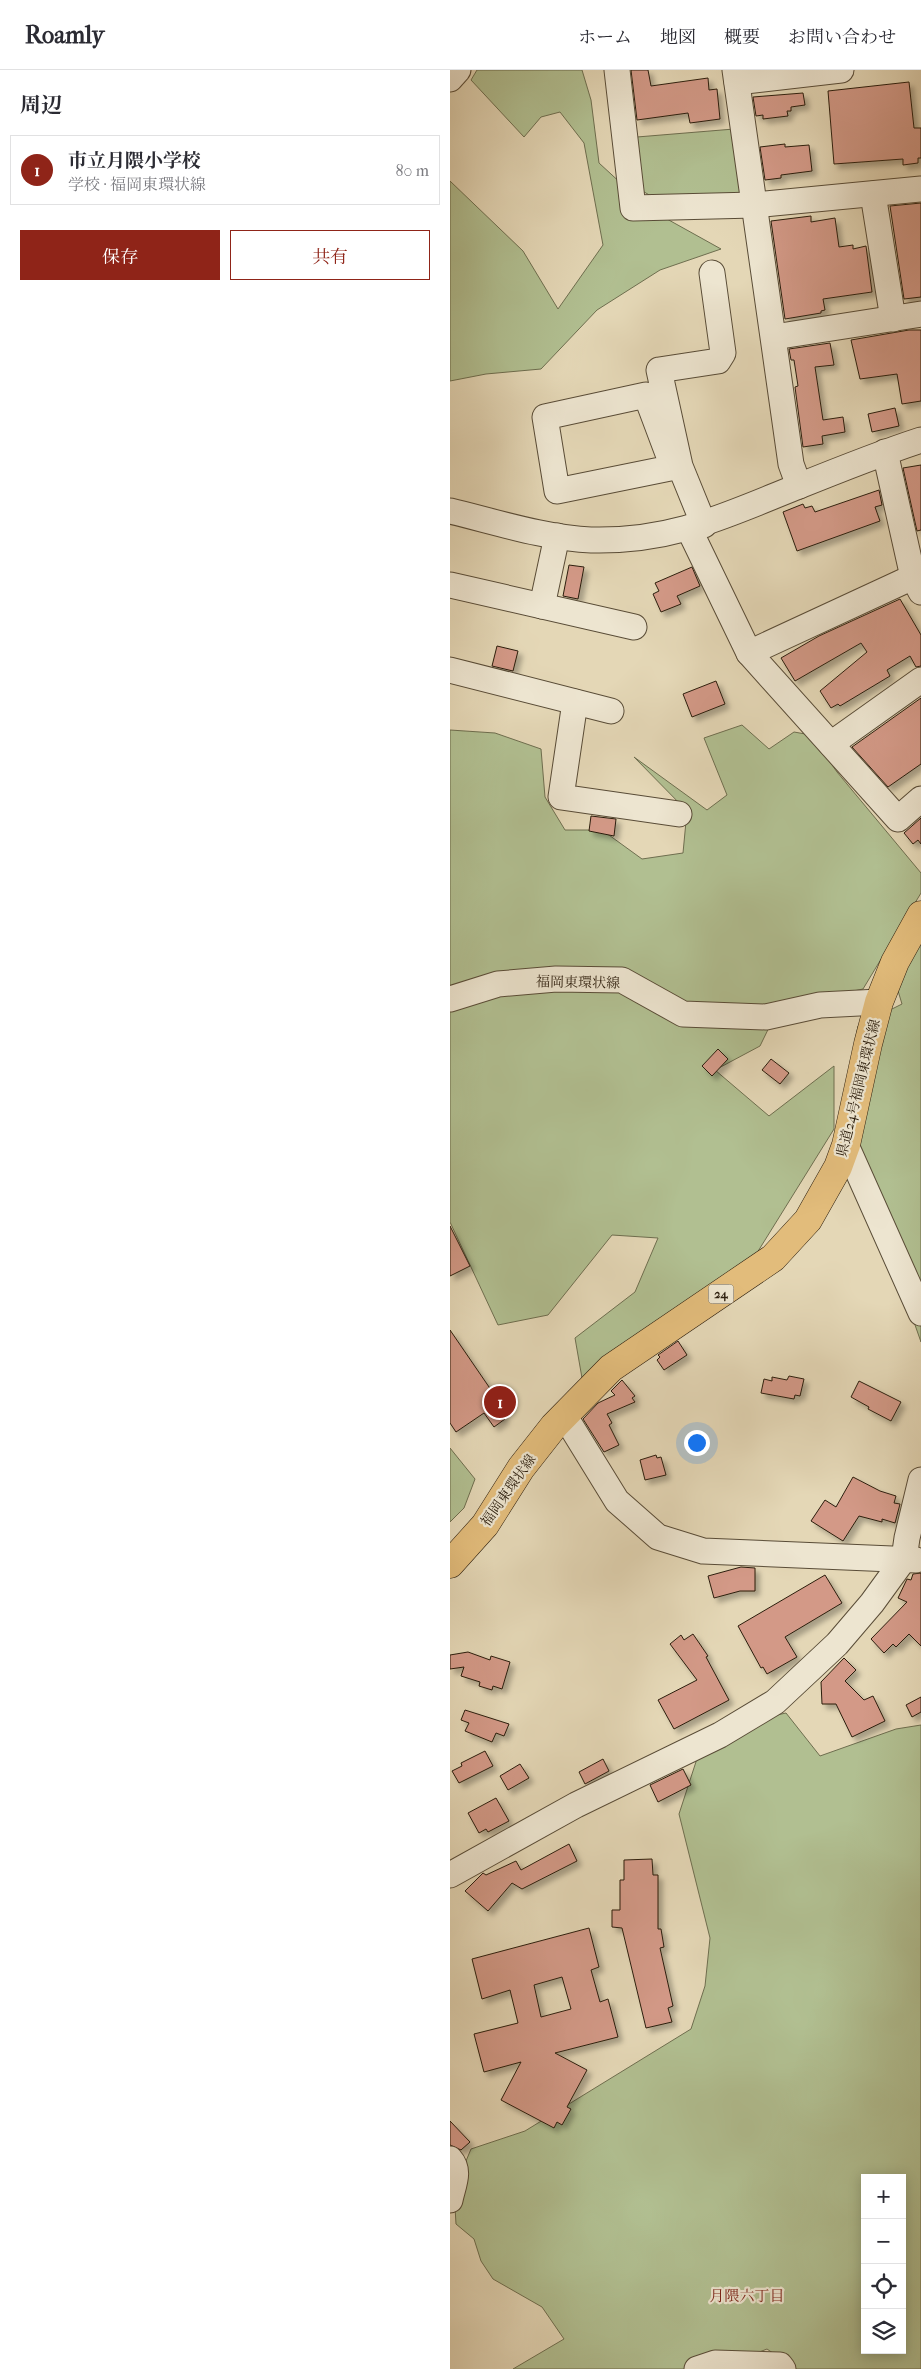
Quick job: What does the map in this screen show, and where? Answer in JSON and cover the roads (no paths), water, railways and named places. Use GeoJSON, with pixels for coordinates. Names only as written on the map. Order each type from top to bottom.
{"type":"FeatureCollection","features":[{"type":"Feature","properties":{"kind":"main road","name":"県道24号福岡東環状線"},"geometry":{"type":"LineString","coordinates":[[564,1415],[611,1368],[773,1258],[808,1220],[838,1167],[846,1145],[868,1044],[880,1002],[895,962],[921,915]]}},
{"type":"Feature","properties":{"kind":"main road","name":"福岡東環状線"},"geometry":{"type":"LineString","coordinates":[[450,1564],[485,1525],[521,1468],[564,1415]]}},
{"type":"Feature","properties":{"kind":"street"},"geometry":{"type":"LineString","coordinates":[[450,79],[458,70]]}},
{"type":"Feature","properties":{"kind":"street"},"geometry":{"type":"LineString","coordinates":[[617,70],[632,208],[754,205],[921,189]]}},
{"type":"Feature","properties":{"kind":"street"},"geometry":{"type":"LineString","coordinates":[[799,486],[791,464],[736,76],[841,70]]}},
{"type":"Feature","properties":{"kind":"street"},"geometry":{"type":"LineString","coordinates":[[873,194],[893,319]]}},
{"type":"Feature","properties":{"kind":"street"},"geometry":{"type":"LineString","coordinates":[[712,273],[723,353],[718,361],[659,370],[680,466],[697,527],[749,653],[898,820],[921,799]]}},
{"type":"Feature","properties":{"kind":"street"},"geometry":{"type":"LineString","coordinates":[[774,337],[921,314]]}},
{"type":"Feature","properties":{"kind":"street"},"geometry":{"type":"LineString","coordinates":[[646,395],[670,459],[680,466],[557,491],[545,417],[646,395]]}},
{"type":"Feature","properties":{"kind":"street"},"geometry":{"type":"LineString","coordinates":[[450,512],[557,536],[588,540],[632,540],[697,527],[885,452],[921,440]]}},
{"type":"Feature","properties":{"kind":"street"},"geometry":{"type":"LineString","coordinates":[[749,653],[917,585],[885,452]]}},
{"type":"Feature","properties":{"kind":"street"},"geometry":{"type":"LineString","coordinates":[[542,606],[557,536]]}},
{"type":"Feature","properties":{"kind":"street"},"geometry":{"type":"LineString","coordinates":[[450,585],[634,627]]}},
{"type":"Feature","properties":{"kind":"street"},"geometry":{"type":"LineString","coordinates":[[450,670],[611,711]]}},
{"type":"Feature","properties":{"kind":"street"},"geometry":{"type":"LineString","coordinates":[[831,744],[921,680]]}},
{"type":"Feature","properties":{"kind":"street"},"geometry":{"type":"LineString","coordinates":[[575,702],[561,797],[679,814]]}},
{"type":"Feature","properties":{"kind":"street","name":"福岡東環状線"},"geometry":{"type":"LineString","coordinates":[[450,999],[498,984],[556,979],[622,980],[683,1014],[766,1017],[820,1005],[880,1002]]}},
{"type":"Feature","properties":{"kind":"street"},"geometry":{"type":"LineString","coordinates":[[846,1145],[921,1313]]}},
{"type":"Feature","properties":{"kind":"street"},"geometry":{"type":"LineString","coordinates":[[564,1415],[617,1501],[658,1537],[703,1551],[912,1560]]}},
{"type":"Feature","properties":{"kind":"street"},"geometry":{"type":"LineString","coordinates":[[912,1560],[906,1538],[921,1480]]}},
{"type":"Feature","properties":{"kind":"street"},"geometry":{"type":"LineString","coordinates":[[450,1875],[576,1805],[720,1735],[775,1702],[837,1644],[912,1560]]}},
{"type":"Feature","properties":{"kind":"street"},"geometry":{"type":"LineString","coordinates":[[450,2159],[456,2165],[457,2171],[450,2200]]}},
{"type":"Feature","properties":{"kind":"street"},"geometry":{"type":"LineString","coordinates":[[697,2369],[715,2363],[780,2365],[783,2369]]}},
{"type":"Feature","properties":{"kind":"place","name":"市立月隈小学校"},"geometry":{"type":"Point","coordinates":[500,1402]}},
{"type":"Feature","properties":{"kind":"district","name":"月隈六丁目"},"geometry":{"type":"Point","coordinates":[747,2296]}}]}
